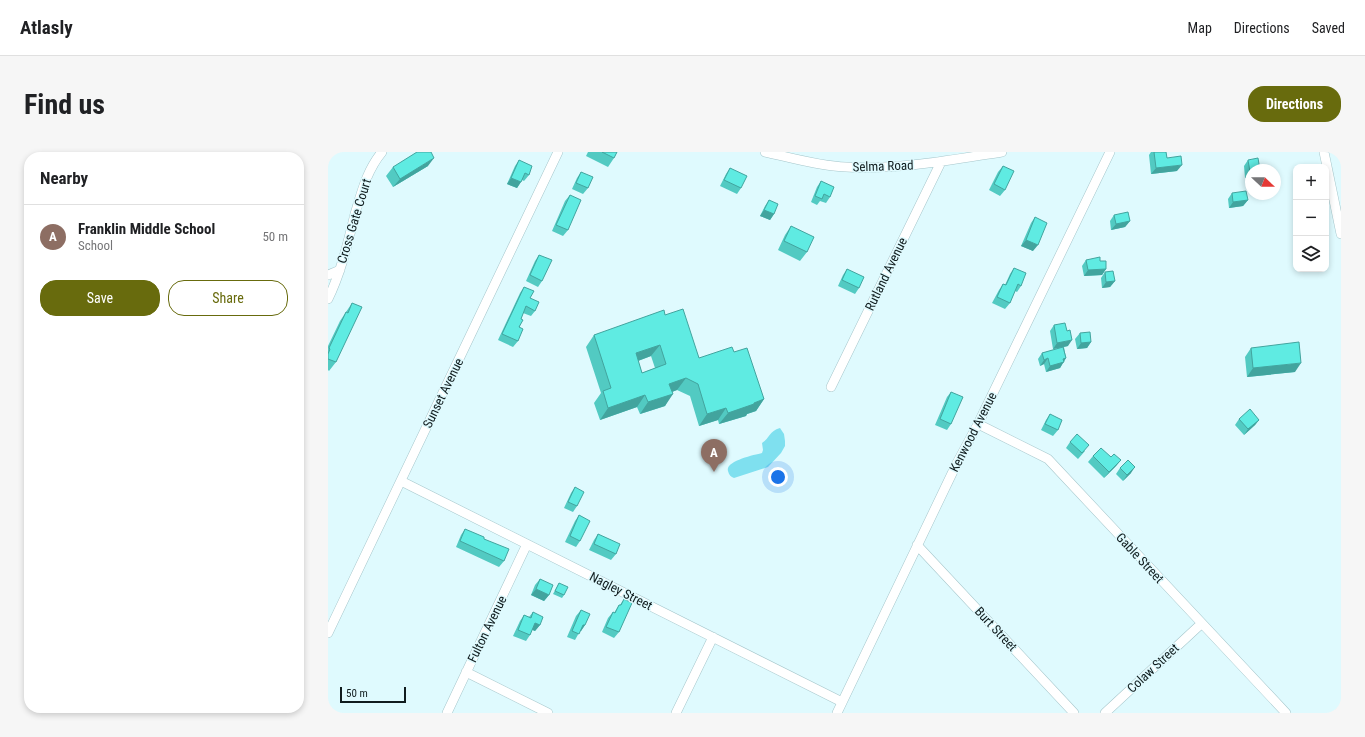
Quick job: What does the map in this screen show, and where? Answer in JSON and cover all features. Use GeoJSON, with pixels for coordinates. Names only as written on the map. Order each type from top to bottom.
{"type":"FeatureCollection","features":[{"type":"Feature","properties":{"kind":"street","name":"Cross Gate Court"},"geometry":{"type":"LineString","coordinates":[[328,299],[340,270],[363,186],[374,162],[382,152]]}},
{"type":"Feature","properties":{"kind":"street","name":"Sunset Avenue"},"geometry":{"type":"LineString","coordinates":[[328,634],[558,152]]}},
{"type":"Feature","properties":{"kind":"street","name":"Selma Road"},"geometry":{"type":"LineString","coordinates":[[765,152],[815,164],[876,168],[902,167],[1002,152]]}},
{"type":"Feature","properties":{"kind":"street","name":"Kenwood Avenue"},"geometry":{"type":"LineString","coordinates":[[837,713],[917,545],[978,424],[1110,152]]}},
{"type":"Feature","properties":{"kind":"street"},"geometry":{"type":"LineString","coordinates":[[1324,152],[1341,234]]}},
{"type":"Feature","properties":{"kind":"street","name":"Rutland Avenue"},"geometry":{"type":"LineString","coordinates":[[831,387],[941,162]]}},
{"type":"Feature","properties":{"kind":"street","name":"Cross Gate Court"},"geometry":{"type":"LineString","coordinates":[[328,275],[340,270]]}},
{"type":"Feature","properties":{"kind":"street","name":"Gable Street"},"geometry":{"type":"LineString","coordinates":[[978,424],[1048,459],[1286,713]]}},
{"type":"Feature","properties":{"kind":"street","name":"Nagley Street"},"geometry":{"type":"LineString","coordinates":[[401,481],[842,702]]}},
{"type":"Feature","properties":{"kind":"street","name":"Fulton Avenue"},"geometry":{"type":"LineString","coordinates":[[446,713],[527,544]]}},
{"type":"Feature","properties":{"kind":"street","name":"Burt Street"},"geometry":{"type":"LineString","coordinates":[[917,545],[1074,713]]}},
{"type":"Feature","properties":{"kind":"street","name":"Colaw Street"},"geometry":{"type":"LineString","coordinates":[[1105,713],[1201,624]]}},
{"type":"Feature","properties":{"kind":"street"},"geometry":{"type":"LineString","coordinates":[[676,713],[712,637]]}},
{"type":"Feature","properties":{"kind":"street"},"geometry":{"type":"LineString","coordinates":[[466,672],[548,713]]}},
{"type":"Feature","properties":{"kind":"shaded area"},"geometry":{"type":"Polygon","coordinates":[[[780,428],[784,434],[785,446],[781,453],[768,467],[734,478],[730,476],[728,467],[731,464],[735,461],[762,453],[762,443],[776,429],[780,428]]]}},
{"type":"Feature","properties":{"kind":"building"},"geometry":{"type":"Polygon","coordinates":[[[417,152],[431,152],[434,158],[400,179],[393,167],[417,152]]]}},
{"type":"Feature","properties":{"kind":"building"},"geometry":{"type":"Polygon","coordinates":[[[602,152],[617,152],[614,158],[602,152]]]}},
{"type":"Feature","properties":{"kind":"building"},"geometry":{"type":"Polygon","coordinates":[[[1154,152],[1166,152],[1167,158],[1181,156],[1182,165],[1156,168],[1154,152]]]}},
{"type":"Feature","properties":{"kind":"building"},"geometry":{"type":"Polygon","coordinates":[[[1258,158],[1259,164],[1249,164],[1248,160],[1258,158]]]}},
{"type":"Feature","properties":{"kind":"building"},"geometry":{"type":"Polygon","coordinates":[[[519,160],[532,166],[529,175],[525,173],[521,182],[511,178],[519,160]]]}},
{"type":"Feature","properties":{"kind":"building"},"geometry":{"type":"Polygon","coordinates":[[[1003,166],[1014,171],[1005,190],[994,184],[1003,166]]]}},
{"type":"Feature","properties":{"kind":"building"},"geometry":{"type":"Polygon","coordinates":[[[730,168],[747,176],[741,188],[724,180],[730,168]]]}},
{"type":"Feature","properties":{"kind":"building"},"geometry":{"type":"Polygon","coordinates":[[[581,172],[593,177],[588,188],[576,183],[581,172]]]}},
{"type":"Feature","properties":{"kind":"building"},"geometry":{"type":"Polygon","coordinates":[[[821,181],[834,187],[830,197],[824,194],[822,199],[815,196],[821,181]]]}},
{"type":"Feature","properties":{"kind":"building"},"geometry":{"type":"Polygon","coordinates":[[[1245,191],[1245,200],[1248,200],[1233,202],[1232,193],[1245,191]]]}},
{"type":"Feature","properties":{"kind":"building"},"geometry":{"type":"Polygon","coordinates":[[[570,195],[581,200],[568,230],[556,225],[570,195]]]}},
{"type":"Feature","properties":{"kind":"building"},"geometry":{"type":"Polygon","coordinates":[[[769,200],[778,204],[774,214],[764,210],[769,200]]]}},
{"type":"Feature","properties":{"kind":"building"},"geometry":{"type":"Polygon","coordinates":[[[1128,212],[1130,221],[1116,224],[1114,215],[1128,212]]]}},
{"type":"Feature","properties":{"kind":"building"},"geometry":{"type":"Polygon","coordinates":[[[1035,217],[1047,223],[1038,245],[1026,240],[1035,217]]]}},
{"type":"Feature","properties":{"kind":"building"},"geometry":{"type":"Polygon","coordinates":[[[791,226],[814,237],[807,252],[784,241],[791,226]]]}},
{"type":"Feature","properties":{"kind":"building"},"geometry":{"type":"Polygon","coordinates":[[[539,255],[552,260],[542,281],[530,275],[539,255]]]}},
{"type":"Feature","properties":{"kind":"building"},"geometry":{"type":"Polygon","coordinates":[[[1100,257],[1100,261],[1106,261],[1106,269],[1088,270],[1086,260],[1100,257]]]}},
{"type":"Feature","properties":{"kind":"building"},"geometry":{"type":"Polygon","coordinates":[[[1014,268],[1026,273],[1021,286],[1018,284],[1010,303],[997,297],[1003,284],[1006,285],[1014,268]]]}},
{"type":"Feature","properties":{"kind":"building"},"geometry":{"type":"Polygon","coordinates":[[[847,269],[864,277],[859,288],[842,280],[847,269]]]}},
{"type":"Feature","properties":{"kind":"building"},"geometry":{"type":"Polygon","coordinates":[[[1113,271],[1115,281],[1106,282],[1105,272],[1113,271]]]}},
{"type":"Feature","properties":{"kind":"building"},"geometry":{"type":"Polygon","coordinates":[[[524,287],[534,291],[530,298],[539,302],[535,311],[526,306],[521,319],[523,320],[519,327],[523,329],[518,341],[502,334],[524,287]]]}},
{"type":"Feature","properties":{"kind":"building"},"geometry":{"type":"Polygon","coordinates":[[[352,303],[362,307],[336,362],[328,359],[329,348],[346,312],[348,313],[352,303]]]}},
{"type":"Feature","properties":{"kind":"building"},"geometry":{"type":"Polygon","coordinates":[[[683,309],[699,358],[732,347],[734,352],[747,348],[764,399],[728,413],[726,408],[707,414],[698,384],[686,378],[669,384],[673,394],[648,402],[645,395],[608,408],[603,391],[611,388],[594,335],[664,310],[665,315],[683,309]],[[660,345],[636,353],[642,373],[666,364],[660,345]]]}},
{"type":"Feature","properties":{"kind":"building"},"geometry":{"type":"Polygon","coordinates":[[[1065,323],[1067,331],[1070,330],[1072,340],[1057,343],[1054,325],[1065,323]]]}},
{"type":"Feature","properties":{"kind":"building"},"geometry":{"type":"Polygon","coordinates":[[[1090,332],[1091,342],[1081,343],[1080,333],[1090,332]]]}},
{"type":"Feature","properties":{"kind":"building"},"geometry":{"type":"Polygon","coordinates":[[[1299,342],[1301,363],[1253,368],[1251,348],[1299,342]]]}},
{"type":"Feature","properties":{"kind":"building"},"geometry":{"type":"Polygon","coordinates":[[[1063,347],[1066,358],[1063,359],[1064,362],[1050,366],[1048,358],[1044,360],[1042,353],[1063,347]]]}},
{"type":"Feature","properties":{"kind":"building"},"geometry":{"type":"Polygon","coordinates":[[[951,392],[963,397],[951,424],[940,419],[951,392]]]}},
{"type":"Feature","properties":{"kind":"building"},"geometry":{"type":"Polygon","coordinates":[[[1250,409],[1259,420],[1248,429],[1239,419],[1250,409]]]}},
{"type":"Feature","properties":{"kind":"building"},"geometry":{"type":"Polygon","coordinates":[[[1050,414],[1062,420],[1058,430],[1045,424],[1050,414]]]}},
{"type":"Feature","properties":{"kind":"building"},"geometry":{"type":"Polygon","coordinates":[[[1077,434],[1089,445],[1082,453],[1070,442],[1077,434]]]}},
{"type":"Feature","properties":{"kind":"building"},"geometry":{"type":"Polygon","coordinates":[[[1101,448],[1111,457],[1114,454],[1121,460],[1109,472],[1093,456],[1101,448]]]}},
{"type":"Feature","properties":{"kind":"building"},"geometry":{"type":"Polygon","coordinates":[[[1128,460],[1135,467],[1127,475],[1120,468],[1128,460]]]}},
{"type":"Feature","properties":{"kind":"building"},"geometry":{"type":"Polygon","coordinates":[[[575,487],[584,492],[577,506],[568,502],[575,487]]]}},
{"type":"Feature","properties":{"kind":"building"},"geometry":{"type":"Polygon","coordinates":[[[579,515],[590,521],[580,541],[570,536],[579,515]]]}},
{"type":"Feature","properties":{"kind":"building"},"geometry":{"type":"Polygon","coordinates":[[[465,529],[484,537],[484,539],[509,549],[504,561],[460,541],[465,529]]]}},
{"type":"Feature","properties":{"kind":"building"},"geometry":{"type":"Polygon","coordinates":[[[598,534],[620,544],[616,554],[594,544],[598,534]]]}},
{"type":"Feature","properties":{"kind":"building"},"geometry":{"type":"Polygon","coordinates":[[[540,579],[553,585],[549,595],[536,589],[540,579]]]}},
{"type":"Feature","properties":{"kind":"building"},"geometry":{"type":"Polygon","coordinates":[[[559,583],[568,587],[564,595],[555,591],[559,583]]]}},
{"type":"Feature","properties":{"kind":"building"},"geometry":{"type":"Polygon","coordinates":[[[624,599],[632,603],[619,632],[606,627],[613,612],[615,613],[624,599]]]}},
{"type":"Feature","properties":{"kind":"building"},"geometry":{"type":"Polygon","coordinates":[[[581,610],[590,614],[579,634],[572,631],[581,610]]]}},
{"type":"Feature","properties":{"kind":"building"},"geometry":{"type":"Polygon","coordinates":[[[533,612],[543,617],[540,625],[535,623],[530,635],[518,630],[524,615],[531,618],[533,612]]]}},
{"type":"Feature","properties":{"kind":"place","name":"Franklin Middle School"},"geometry":{"type":"Point","coordinates":[714,472]}}]}
